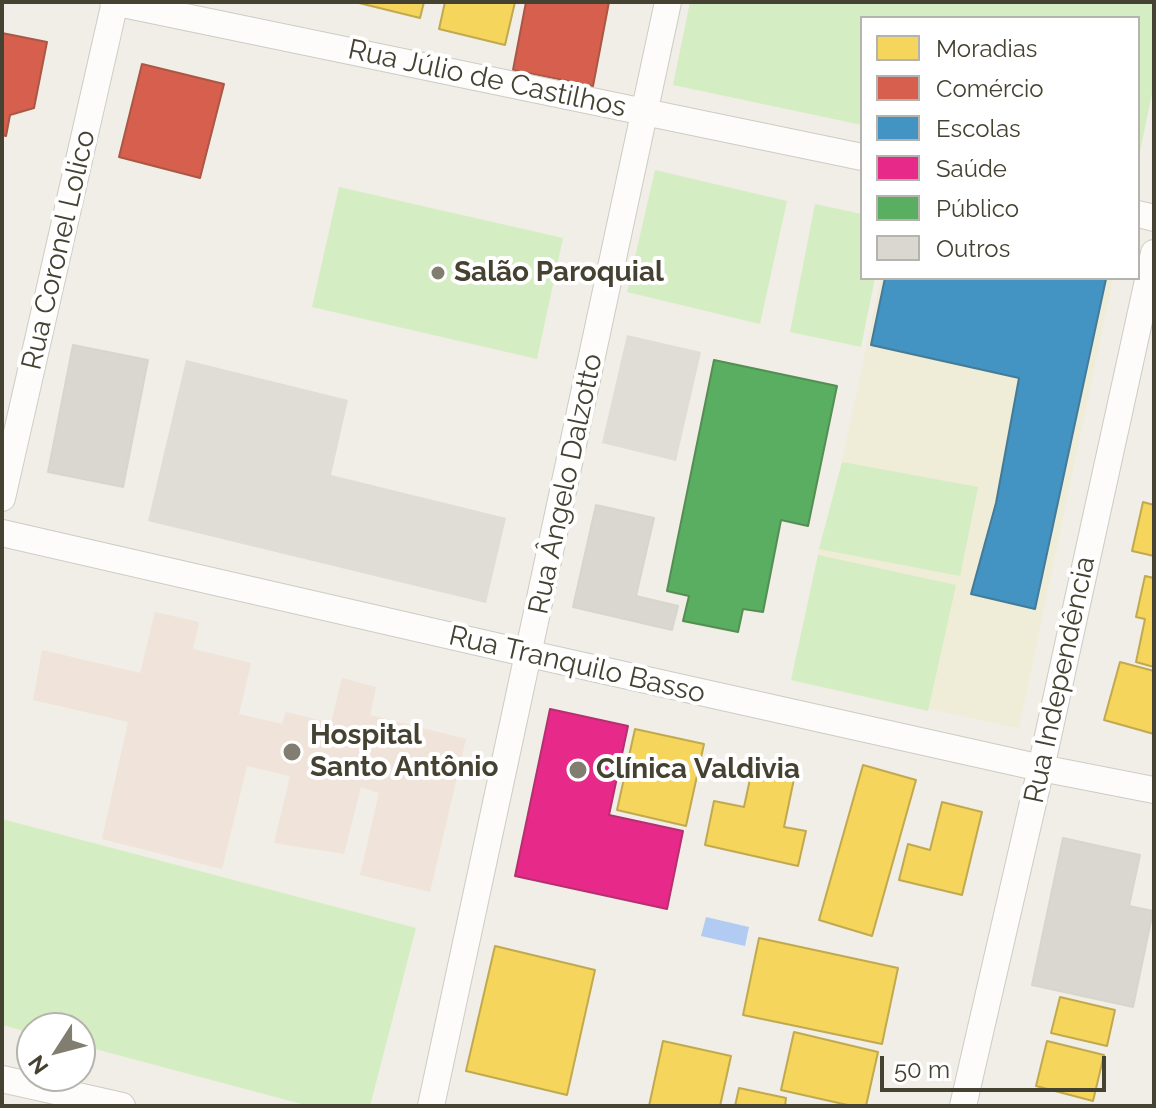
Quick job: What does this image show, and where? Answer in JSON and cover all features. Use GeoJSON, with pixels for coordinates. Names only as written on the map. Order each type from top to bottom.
{"type":"FeatureCollection","features":[{"type":"Feature","properties":{"kind":"street","name":"Rua Júlio de Castilhos"},"geometry":{"type":"LineString","coordinates":[[114,2],[860,157]]}},
{"type":"Feature","properties":{"kind":"street","name":"Rua Coronel Lolico"},"geometry":{"type":"LineString","coordinates":[[2,498],[114,2]]}},
{"type":"Feature","properties":{"kind":"street","name":"Rua Ângelo Dalzotto"},"geometry":{"type":"LineString","coordinates":[[431,1106],[668,2]]}},
{"type":"Feature","properties":{"kind":"street","name":"Rua Independência"},"geometry":{"type":"LineString","coordinates":[[963,1106],[1154,253]]}},
{"type":"Feature","properties":{"kind":"street","name":"Rua Tranquilo Basso"},"geometry":{"type":"LineString","coordinates":[[2,533],[1041,768],[1154,790]]}},
{"type":"Feature","properties":{"kind":"street"},"geometry":{"type":"LineString","coordinates":[[2,1079],[122,1106]]}},
{"type":"Feature","properties":{"kind":"shaded area"},"geometry":{"type":"Polygon","coordinates":[[[881,280],[1113,280],[1019,728],[791,680],[881,280]]]}},
{"type":"Feature","properties":{"kind":"shaded area"},"geometry":{"type":"Polygon","coordinates":[[[627,335],[701,352],[676,461],[602,443],[627,335]]]}},
{"type":"Feature","properties":{"kind":"shaded area"},"geometry":{"type":"Polygon","coordinates":[[[186,360],[348,400],[331,475],[506,518],[486,603],[148,521],[186,360]]]}},
{"type":"Feature","properties":{"kind":"shaded area","name":"Hospital Santo Antônio"},"geometry":{"type":"Polygon","coordinates":[[[155,612],[199,622],[193,649],[251,663],[239,714],[282,724],[286,712],[331,723],[342,678],[376,687],[370,715],[466,739],[430,892],[360,875],[379,793],[361,787],[344,854],[274,843],[290,776],[247,766],[222,869],[102,839],[128,722],[33,700],[42,650],[140,673],[155,612]]]}},
{"type":"Feature","properties":{"kind":"green space"},"geometry":{"type":"Polygon","coordinates":[[[690,2],[1154,2],[1154,84],[1140,151],[1140,16],[860,16],[860,125],[673,85],[690,2]]]}},
{"type":"Feature","properties":{"kind":"green space"},"geometry":{"type":"Polygon","coordinates":[[[655,170],[787,201],[760,324],[627,292],[655,170]]]}},
{"type":"Feature","properties":{"kind":"green space","name":"Salão Paroquial"},"geometry":{"type":"Polygon","coordinates":[[[339,187],[563,238],[537,359],[312,307],[339,187]]]}},
{"type":"Feature","properties":{"kind":"green space"},"geometry":{"type":"Polygon","coordinates":[[[815,204],[860,214],[860,280],[875,280],[861,347],[790,332],[815,204]]]}},
{"type":"Feature","properties":{"kind":"green space"},"geometry":{"type":"Polygon","coordinates":[[[842,462],[978,487],[960,576],[819,549],[842,462]]]}},
{"type":"Feature","properties":{"kind":"green space"},"geometry":{"type":"Polygon","coordinates":[[[818,555],[956,585],[928,711],[791,680],[818,555]]]}},
{"type":"Feature","properties":{"kind":"green space"},"geometry":{"type":"Polygon","coordinates":[[[2,819],[416,928],[370,1106],[309,1106],[96,1049],[96,1012],[16,1012],[16,1029],[2,1025],[2,819]]]}},
{"type":"Feature","properties":{"kind":"water"},"geometry":{"type":"Polygon","coordinates":[[[706,917],[749,927],[745,946],[701,936],[706,917]]]}},
{"type":"Feature","properties":{"kind":"building: Moradias"},"geometry":{"type":"Polygon","coordinates":[[[355,2],[424,2],[420,18],[355,2]]]}},
{"type":"Feature","properties":{"kind":"building: Moradias"},"geometry":{"type":"Polygon","coordinates":[[[445,2],[515,2],[505,45],[439,29],[445,2]]]}},
{"type":"Feature","properties":{"kind":"building: Moradias"},"geometry":{"type":"Polygon","coordinates":[[[1143,502],[1154,505],[1154,556],[1132,551],[1143,502]]]}},
{"type":"Feature","properties":{"kind":"building: Moradias"},"geometry":{"type":"Polygon","coordinates":[[[1145,576],[1154,578],[1154,667],[1136,662],[1145,619],[1136,617],[1145,576]]]}},
{"type":"Feature","properties":{"kind":"building: Moradias"},"geometry":{"type":"Polygon","coordinates":[[[1120,662],[1154,671],[1154,734],[1104,720],[1120,662]]]}},
{"type":"Feature","properties":{"kind":"building: Moradias"},"geometry":{"type":"Polygon","coordinates":[[[635,729],[704,744],[686,826],[617,810],[635,729]]]}},
{"type":"Feature","properties":{"kind":"building: Moradias"},"geometry":{"type":"Polygon","coordinates":[[[753,765],[795,774],[784,827],[806,831],[798,866],[705,845],[714,801],[744,807],[753,765]]]}},
{"type":"Feature","properties":{"kind":"building: Moradias"},"geometry":{"type":"Polygon","coordinates":[[[863,765],[916,780],[872,936],[819,920],[863,765]]]}},
{"type":"Feature","properties":{"kind":"building: Moradias"},"geometry":{"type":"Polygon","coordinates":[[[942,802],[982,812],[962,895],[899,880],[908,844],[930,850],[942,802]]]}},
{"type":"Feature","properties":{"kind":"building: Moradias"},"geometry":{"type":"Polygon","coordinates":[[[759,938],[898,968],[882,1044],[743,1015],[759,938]]]}},
{"type":"Feature","properties":{"kind":"building: Moradias"},"geometry":{"type":"Polygon","coordinates":[[[495,946],[595,970],[567,1095],[466,1071],[495,946]]]}},
{"type":"Feature","properties":{"kind":"building: Moradias"},"geometry":{"type":"Polygon","coordinates":[[[1060,997],[1115,1010],[1107,1046],[1051,1033],[1060,997]]]}},
{"type":"Feature","properties":{"kind":"building: Moradias"},"geometry":{"type":"Polygon","coordinates":[[[794,1032],[878,1052],[866,1106],[852,1106],[781,1090],[794,1032]]]}},
{"type":"Feature","properties":{"kind":"building: Moradias"},"geometry":{"type":"Polygon","coordinates":[[[663,1041],[731,1056],[720,1106],[649,1106],[663,1041]]]}},
{"type":"Feature","properties":{"kind":"building: Moradias"},"geometry":{"type":"Polygon","coordinates":[[[1047,1041],[1104,1055],[1093,1101],[1036,1086],[1047,1041]]]}},
{"type":"Feature","properties":{"kind":"building: Moradias"},"geometry":{"type":"Polygon","coordinates":[[[739,1088],[786,1098],[785,1106],[735,1106],[739,1088]]]}},
{"type":"Feature","properties":{"kind":"building: Comércio"},"geometry":{"type":"Polygon","coordinates":[[[526,2],[609,2],[593,86],[513,70],[526,2]]]}},
{"type":"Feature","properties":{"kind":"building: Comércio"},"geometry":{"type":"Polygon","coordinates":[[[2,33],[47,42],[34,108],[10,115],[6,136],[2,135],[2,33]]]}},
{"type":"Feature","properties":{"kind":"building: Comércio"},"geometry":{"type":"Polygon","coordinates":[[[142,64],[224,84],[200,178],[119,157],[142,64]]]}},
{"type":"Feature","properties":{"kind":"building: Escolas"},"geometry":{"type":"Polygon","coordinates":[[[885,280],[1106,280],[1035,609],[971,594],[996,503],[1019,378],[871,345],[885,280]]]}},
{"type":"Feature","properties":{"kind":"building: Saúde","name":"Clínica Valdivia"},"geometry":{"type":"Polygon","coordinates":[[[550,709],[628,726],[609,815],[683,831],[667,909],[515,876],[550,709]]]}},
{"type":"Feature","properties":{"kind":"building: Público"},"geometry":{"type":"Polygon","coordinates":[[[714,360],[837,386],[808,526],[781,520],[763,612],[743,609],[738,632],[683,621],[689,596],[667,591],[714,360]]]}},
{"type":"Feature","properties":{"kind":"building: Outros"},"geometry":{"type":"Polygon","coordinates":[[[73,345],[148,360],[123,487],[48,472],[73,345]]]}},
{"type":"Feature","properties":{"kind":"building: Outros"},"geometry":{"type":"Polygon","coordinates":[[[596,505],[654,518],[636,596],[678,606],[672,630],[573,607],[596,505]]]}},
{"type":"Feature","properties":{"kind":"building: Outros"},"geometry":{"type":"Polygon","coordinates":[[[1063,838],[1140,855],[1129,906],[1153,911],[1133,1007],[1032,985],[1063,838]]]}},
{"type":"Feature","properties":{"kind":"place","name":"Salão Paroquial"},"geometry":{"type":"Point","coordinates":[438,273]}},
{"type":"Feature","properties":{"kind":"place","name":"Hospital Santo Antônio"},"geometry":{"type":"Point","coordinates":[292,752]}},
{"type":"Feature","properties":{"kind":"place","name":"Clínica Valdivia"},"geometry":{"type":"Point","coordinates":[578,770]}}]}
